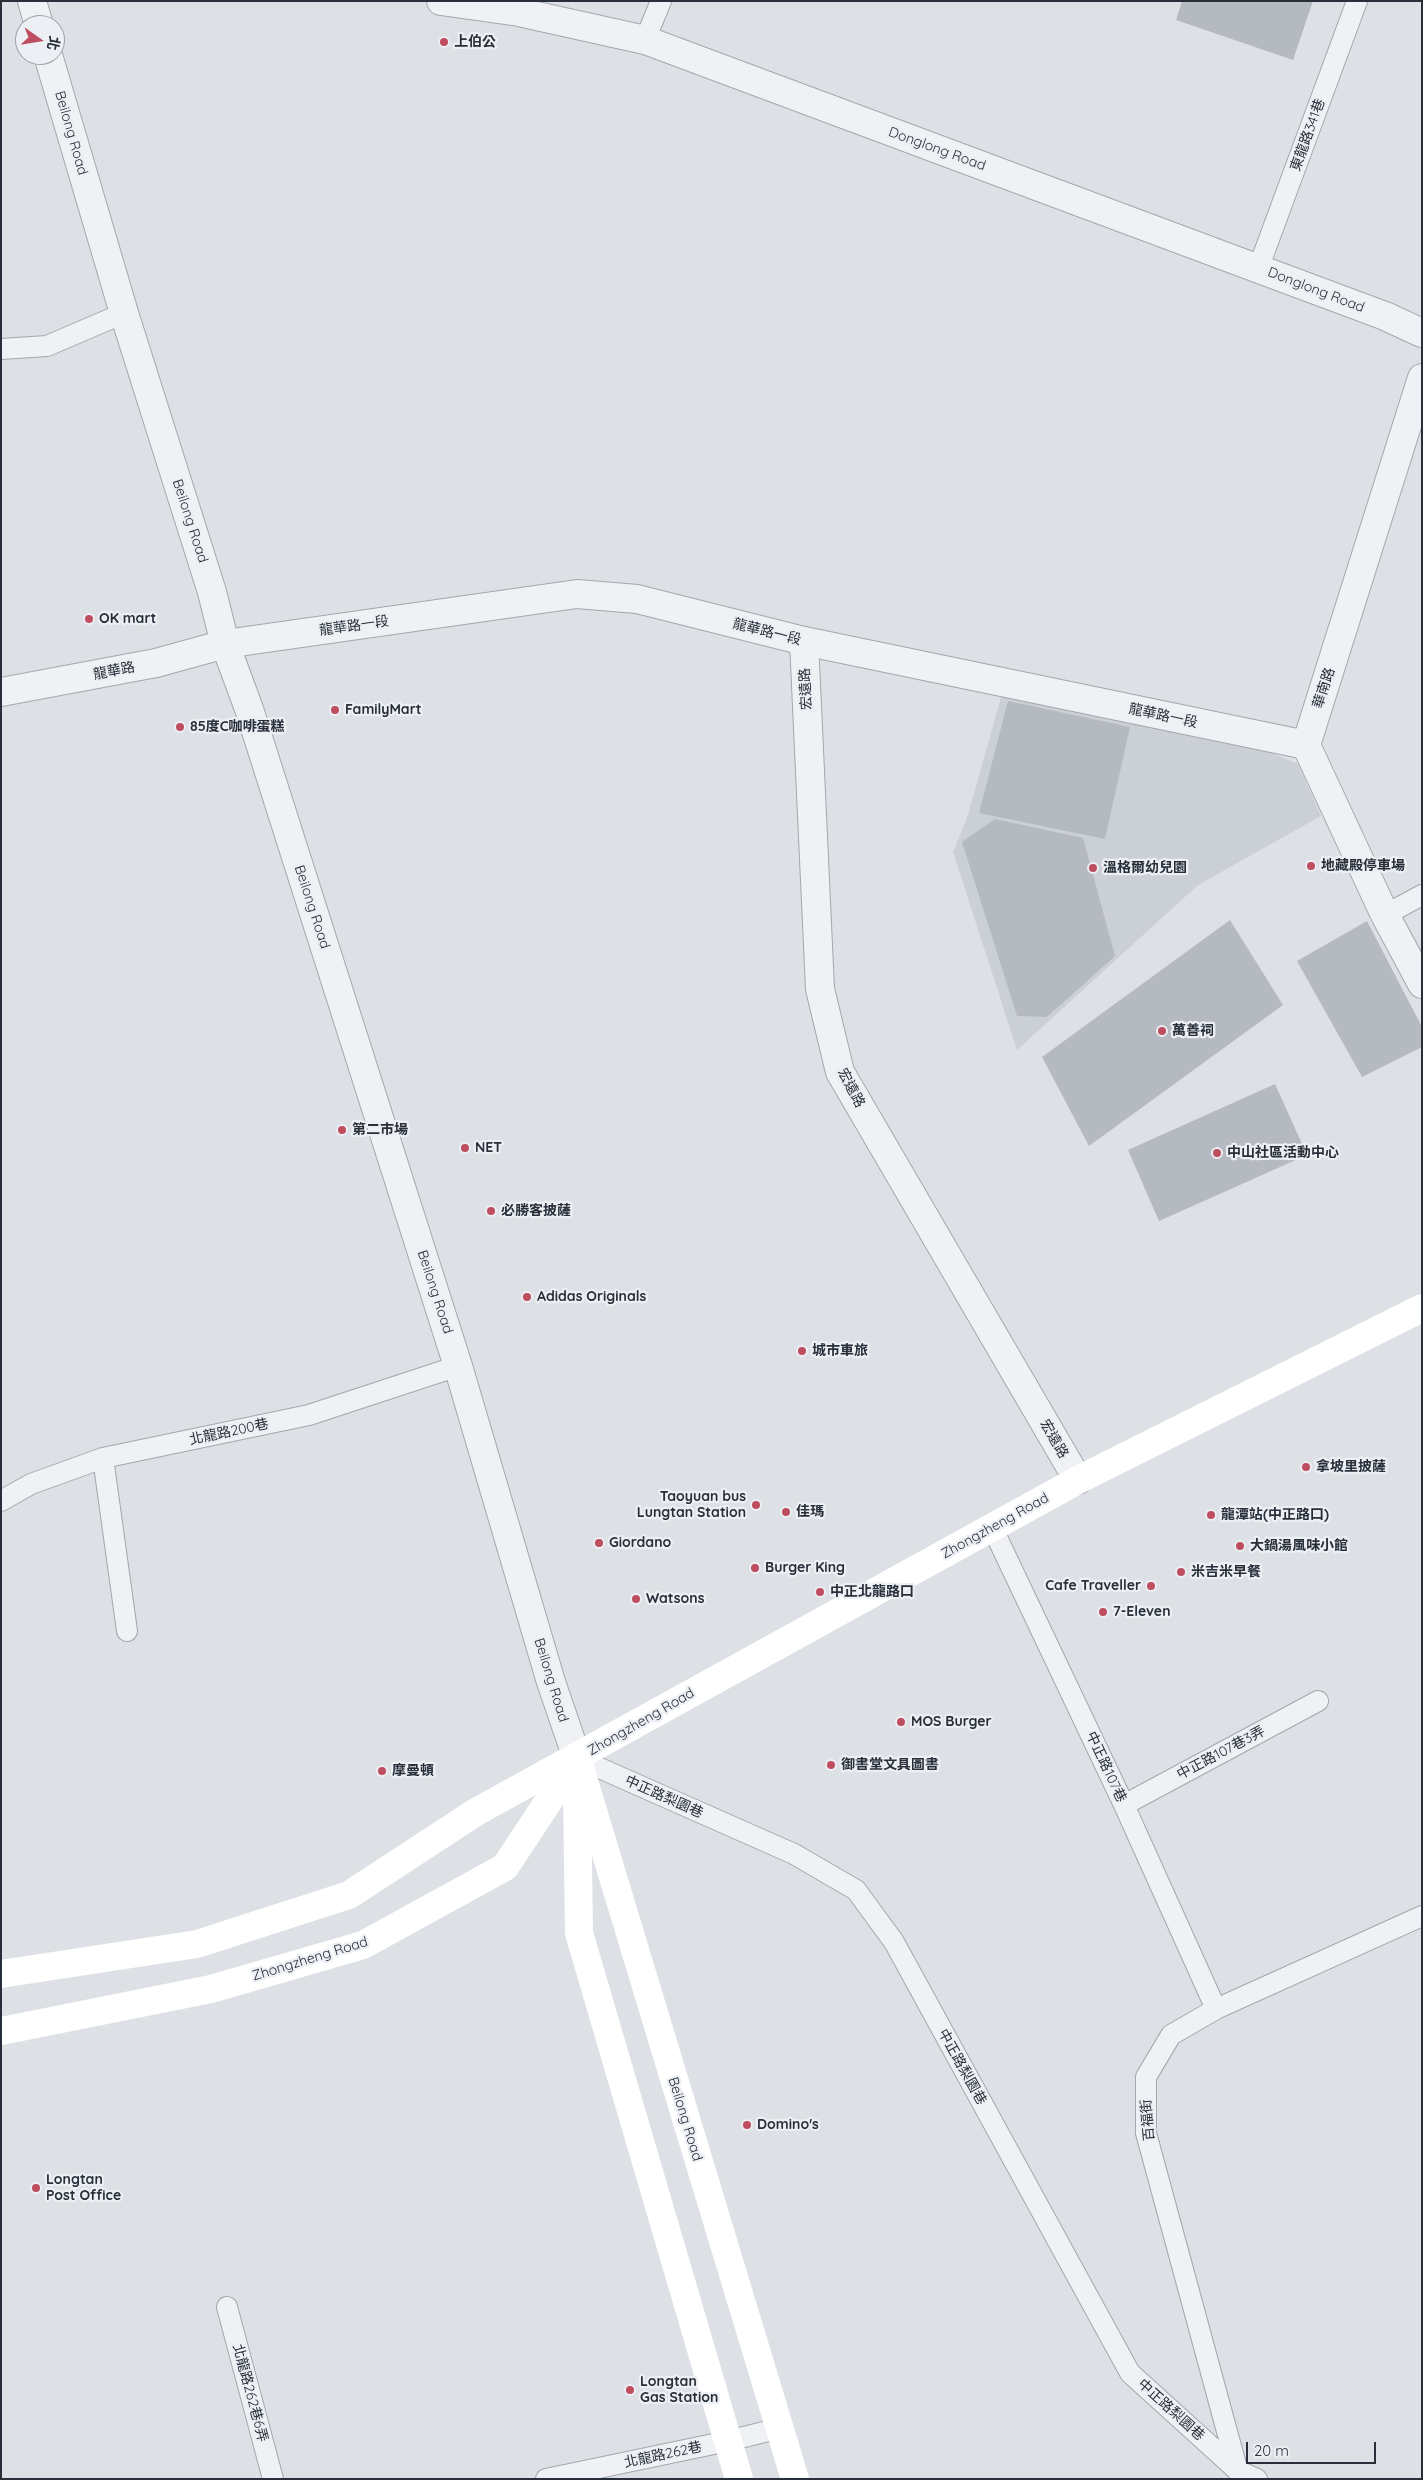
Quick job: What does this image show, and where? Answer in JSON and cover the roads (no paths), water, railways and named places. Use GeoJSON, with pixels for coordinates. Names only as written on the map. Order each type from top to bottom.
{"type":"FeatureCollection","features":[{"type":"Feature","properties":{"kind":"main road","name":"Zhongzheng Road"},"geometry":{"type":"LineString","coordinates":[[1,1974],[197,1944],[348,1895],[476,1812],[577,1758],[992,1527],[1078,1480],[1422,1308]]}},
{"type":"Feature","properties":{"kind":"main road","name":"Zhongzheng Road"},"geometry":{"type":"LineString","coordinates":[[1,2031],[211,1989],[363,1945],[505,1867],[577,1758]]}},
{"type":"Feature","properties":{"kind":"main road","name":"Beilong Road"},"geometry":{"type":"LineString","coordinates":[[577,1758],[795,2479]]}},
{"type":"Feature","properties":{"kind":"main road","name":"Beilong Road"},"geometry":{"type":"LineString","coordinates":[[577,1758],[579,1933],[739,2479]]}},
{"type":"Feature","properties":{"kind":"street"},"geometry":{"type":"LineString","coordinates":[[32,1],[36,15]]}},
{"type":"Feature","properties":{"kind":"street","name":"Donglong Road"},"geometry":{"type":"LineString","coordinates":[[441,1],[519,7],[645,40],[1385,316],[1422,333]]}},
{"type":"Feature","properties":{"kind":"street","name":"Beilong Road"},"geometry":{"type":"LineString","coordinates":[[51,65],[124,313],[212,592],[224,644],[252,718],[458,1366],[551,1682],[577,1758]]}},
{"type":"Feature","properties":{"kind":"street","name":"華南路"},"geometry":{"type":"LineString","coordinates":[[1306,745],[1422,378]]}},
{"type":"Feature","properties":{"kind":"street","name":"龍華路一段"},"geometry":{"type":"LineString","coordinates":[[224,644],[577,594],[638,599],[804,641],[1306,745]]}},
{"type":"Feature","properties":{"kind":"street","name":"宏遠路"},"geometry":{"type":"LineString","coordinates":[[804,641],[820,989],[840,1072],[1078,1480]]}},
{"type":"Feature","properties":{"kind":"street","name":"龍華路"},"geometry":{"type":"LineString","coordinates":[[1,692],[156,663],[224,644]]}},
{"type":"Feature","properties":{"kind":"street"},"geometry":{"type":"LineString","coordinates":[[1306,745],[1385,915],[1422,984]]}},
{"type":"Feature","properties":{"kind":"lane"},"geometry":{"type":"LineString","coordinates":[[645,40],[661,1]]}},
{"type":"Feature","properties":{"kind":"lane","name":"東龍路341巷"},"geometry":{"type":"LineString","coordinates":[[1258,269],[1357,1]]}},
{"type":"Feature","properties":{"kind":"lane"},"geometry":{"type":"LineString","coordinates":[[1,349],[46,346],[124,313]]}},
{"type":"Feature","properties":{"kind":"lane"},"geometry":{"type":"LineString","coordinates":[[1385,915],[1422,896]]}},
{"type":"Feature","properties":{"kind":"lane","name":"北龍路200巷"},"geometry":{"type":"LineString","coordinates":[[1,1501],[31,1484],[103,1458],[309,1415],[458,1366]]}},
{"type":"Feature","properties":{"kind":"lane"},"geometry":{"type":"LineString","coordinates":[[103,1458],[127,1631]]}},
{"type":"Feature","properties":{"kind":"lane","name":"中正路107巷"},"geometry":{"type":"LineString","coordinates":[[992,1527],[1124,1805],[1216,2009]]}},
{"type":"Feature","properties":{"kind":"lane","name":"中正路107巷3弄"},"geometry":{"type":"LineString","coordinates":[[1124,1805],[1318,1701]]}},
{"type":"Feature","properties":{"kind":"lane","name":"中正路梨園巷"},"geometry":{"type":"LineString","coordinates":[[577,1758],[794,1854],[856,1890],[894,1942],[1130,2373],[1238,2475],[1257,2479]]}},
{"type":"Feature","properties":{"kind":"lane","name":"百福街"},"geometry":{"type":"LineString","coordinates":[[1238,2475],[1146,2133],[1146,2077],[1171,2034],[1216,2009],[1422,1916]]}},
{"type":"Feature","properties":{"kind":"lane","name":"北龍路262巷6弄"},"geometry":{"type":"LineString","coordinates":[[227,2308],[273,2479]]}},
{"type":"Feature","properties":{"kind":"lane","name":"北龍路262巷"},"geometry":{"type":"LineString","coordinates":[[546,2479],[728,2442],[780,2428]]}},
{"type":"Feature","properties":{"kind":"place","name":"上伯公"},"geometry":{"type":"Point","coordinates":[444,42]}},
{"type":"Feature","properties":{"kind":"place","name":"OK mart"},"geometry":{"type":"Point","coordinates":[89,619]}},
{"type":"Feature","properties":{"kind":"place","name":"FamilyMart"},"geometry":{"type":"Point","coordinates":[335,710]}},
{"type":"Feature","properties":{"kind":"place","name":"85度C咖啡蛋糕"},"geometry":{"type":"Point","coordinates":[180,727]}},
{"type":"Feature","properties":{"kind":"place","name":"地藏殿停車場"},"geometry":{"type":"Point","coordinates":[1311,866]}},
{"type":"Feature","properties":{"kind":"place","name":"溫格爾幼兒園"},"geometry":{"type":"Point","coordinates":[1093,868]}},
{"type":"Feature","properties":{"kind":"place","name":"萬善祠"},"geometry":{"type":"Point","coordinates":[1162,1031]}},
{"type":"Feature","properties":{"kind":"place","name":"第二市場"},"geometry":{"type":"Point","coordinates":[342,1130]}},
{"type":"Feature","properties":{"kind":"place","name":"NET"},"geometry":{"type":"Point","coordinates":[465,1148]}},
{"type":"Feature","properties":{"kind":"place","name":"中山社區活動中心"},"geometry":{"type":"Point","coordinates":[1217,1153]}},
{"type":"Feature","properties":{"kind":"place","name":"必勝客披薩"},"geometry":{"type":"Point","coordinates":[491,1211]}},
{"type":"Feature","properties":{"kind":"place","name":"Adidas Originals"},"geometry":{"type":"Point","coordinates":[527,1297]}},
{"type":"Feature","properties":{"kind":"place","name":"城市車旅"},"geometry":{"type":"Point","coordinates":[802,1351]}},
{"type":"Feature","properties":{"kind":"place","name":"拿坡里披薩"},"geometry":{"type":"Point","coordinates":[1306,1467]}},
{"type":"Feature","properties":{"kind":"place","name":"Taoyuan bus Lungtan Station"},"geometry":{"type":"Point","coordinates":[756,1505]}},
{"type":"Feature","properties":{"kind":"place","name":"佳瑪"},"geometry":{"type":"Point","coordinates":[786,1512]}},
{"type":"Feature","properties":{"kind":"place","name":"龍潭站(中正路口)"},"geometry":{"type":"Point","coordinates":[1211,1515]}},
{"type":"Feature","properties":{"kind":"place","name":"Giordano"},"geometry":{"type":"Point","coordinates":[599,1543]}},
{"type":"Feature","properties":{"kind":"place","name":"大鍋湯風味小館"},"geometry":{"type":"Point","coordinates":[1240,1546]}},
{"type":"Feature","properties":{"kind":"place","name":"Burger King"},"geometry":{"type":"Point","coordinates":[755,1568]}},
{"type":"Feature","properties":{"kind":"place","name":"米吉米早餐"},"geometry":{"type":"Point","coordinates":[1181,1572]}},
{"type":"Feature","properties":{"kind":"place","name":"Cafe Traveller"},"geometry":{"type":"Point","coordinates":[1151,1586]}},
{"type":"Feature","properties":{"kind":"place","name":"中正北龍路口"},"geometry":{"type":"Point","coordinates":[820,1592]}},
{"type":"Feature","properties":{"kind":"place","name":"Watsons"},"geometry":{"type":"Point","coordinates":[636,1599]}},
{"type":"Feature","properties":{"kind":"place","name":"7-Eleven"},"geometry":{"type":"Point","coordinates":[1103,1612]}},
{"type":"Feature","properties":{"kind":"place","name":"MOS Burger"},"geometry":{"type":"Point","coordinates":[901,1722]}},
{"type":"Feature","properties":{"kind":"place","name":"御書堂文具圖書"},"geometry":{"type":"Point","coordinates":[831,1765]}},
{"type":"Feature","properties":{"kind":"place","name":"摩曼頓"},"geometry":{"type":"Point","coordinates":[382,1771]}},
{"type":"Feature","properties":{"kind":"place","name":"Domino's"},"geometry":{"type":"Point","coordinates":[747,2125]}},
{"type":"Feature","properties":{"kind":"place","name":"Longtan Post Office"},"geometry":{"type":"Point","coordinates":[36,2188]}},
{"type":"Feature","properties":{"kind":"place","name":"Longtan Gas Station"},"geometry":{"type":"Point","coordinates":[630,2390]}}]}
